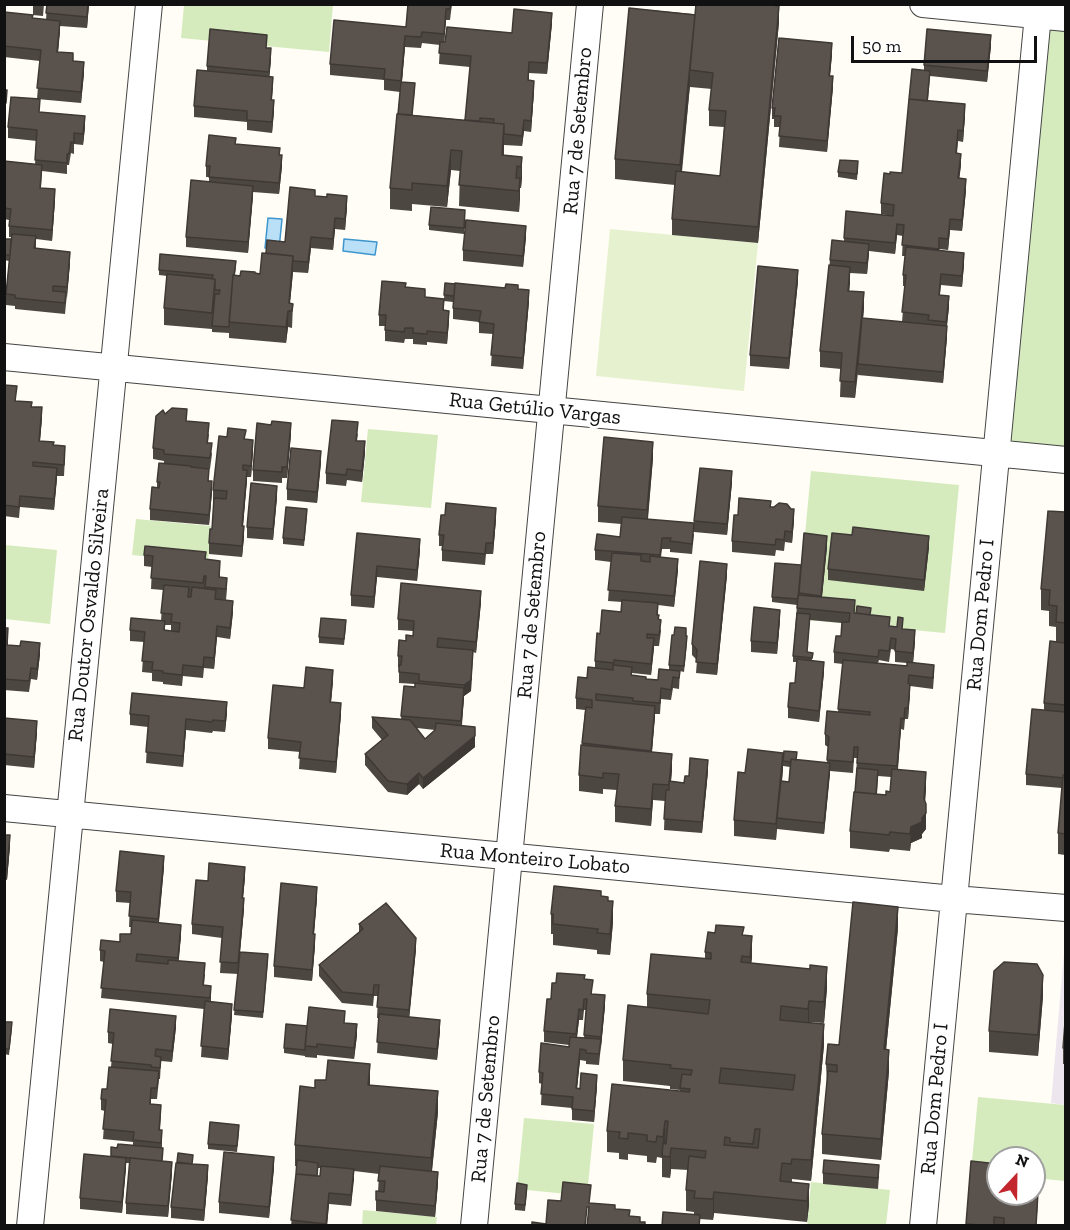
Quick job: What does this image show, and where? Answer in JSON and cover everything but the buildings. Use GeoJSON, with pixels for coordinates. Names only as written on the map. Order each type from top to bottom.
{"type":"FeatureCollection","features":[{"type":"Feature","properties":{"kind":"street","name":"Rua Doutor Osvaldo Silveira"},"geometry":{"type":"LineString","coordinates":[[30,1226],[149,4]]}},
{"type":"Feature","properties":{"kind":"street","name":"Rua 7 de Setembro"},"geometry":{"type":"LineString","coordinates":[[474,1226],[590,4]]}},
{"type":"Feature","properties":{"kind":"street"},"geometry":{"type":"LineString","coordinates":[[923,4],[1039,10],[1065,18]]}},
{"type":"Feature","properties":{"kind":"street","name":"Rua Dom Pedro I"},"geometry":{"type":"LineString","coordinates":[[923,1226],[1039,10]]}},
{"type":"Feature","properties":{"kind":"street","name":"Rua Getúlio Vargas"},"geometry":{"type":"LineString","coordinates":[[4,357],[1065,460]]}},
{"type":"Feature","properties":{"kind":"street","name":"Rua Monteiro Lobato"},"geometry":{"type":"LineString","coordinates":[[4,808],[1065,908]]}},
{"type":"Feature","properties":{"kind":"shaded area"},"geometry":{"type":"Polygon","coordinates":[[[1065,953],[1065,1105],[1051,1103],[1065,953]]]}},
{"type":"Feature","properties":{"kind":"green space"},"geometry":{"type":"Polygon","coordinates":[[[184,5],[333,5],[329,52],[181,38],[184,5]]]}},
{"type":"Feature","properties":{"kind":"green space"},"geometry":{"type":"Polygon","coordinates":[[[1038,16],[1065,18],[1065,460],[997,453],[1038,16]]]}},
{"type":"Feature","properties":{"kind":"green space"},"geometry":{"type":"Polygon","coordinates":[[[610,229],[758,243],[744,391],[596,376],[610,229]]]}},
{"type":"Feature","properties":{"kind":"green space"},"geometry":{"type":"Polygon","coordinates":[[[368,429],[438,435],[431,508],[361,502],[368,429]]]}},
{"type":"Feature","properties":{"kind":"green space"},"geometry":{"type":"Polygon","coordinates":[[[811,471],[959,485],[945,633],[797,619],[811,471]]]}},
{"type":"Feature","properties":{"kind":"green space"},"geometry":{"type":"Polygon","coordinates":[[[136,519],[211,526],[208,562],[132,555],[136,519]]]}},
{"type":"Feature","properties":{"kind":"green space"},"geometry":{"type":"Polygon","coordinates":[[[5,545],[57,550],[50,624],[5,619],[5,545]]]}},
{"type":"Feature","properties":{"kind":"green space"},"geometry":{"type":"Polygon","coordinates":[[[978,1097],[1065,1105],[1065,1181],[1046,1179],[1046,1146],[986,1146],[986,1174],[971,1172],[978,1097]]]}},
{"type":"Feature","properties":{"kind":"green space"},"geometry":{"type":"Polygon","coordinates":[[[524,1118],[594,1124],[587,1196],[517,1189],[524,1118]]]}},
{"type":"Feature","properties":{"kind":"green space"},"geometry":{"type":"Polygon","coordinates":[[[811,1182],[890,1190],[886,1225],[807,1226],[811,1182]]]}},
{"type":"Feature","properties":{"kind":"green space"},"geometry":{"type":"Polygon","coordinates":[[[363,1210],[437,1217],[436,1225],[362,1226],[363,1210]]]}},
{"type":"Feature","properties":{"kind":"water"},"geometry":{"type":"Polygon","coordinates":[[[268,218],[282,219],[279,249],[265,248],[268,218]]]}},
{"type":"Feature","properties":{"kind":"water"},"geometry":{"type":"Polygon","coordinates":[[[344,239],[377,242],[375,255],[343,251],[344,239]]]}}]}
